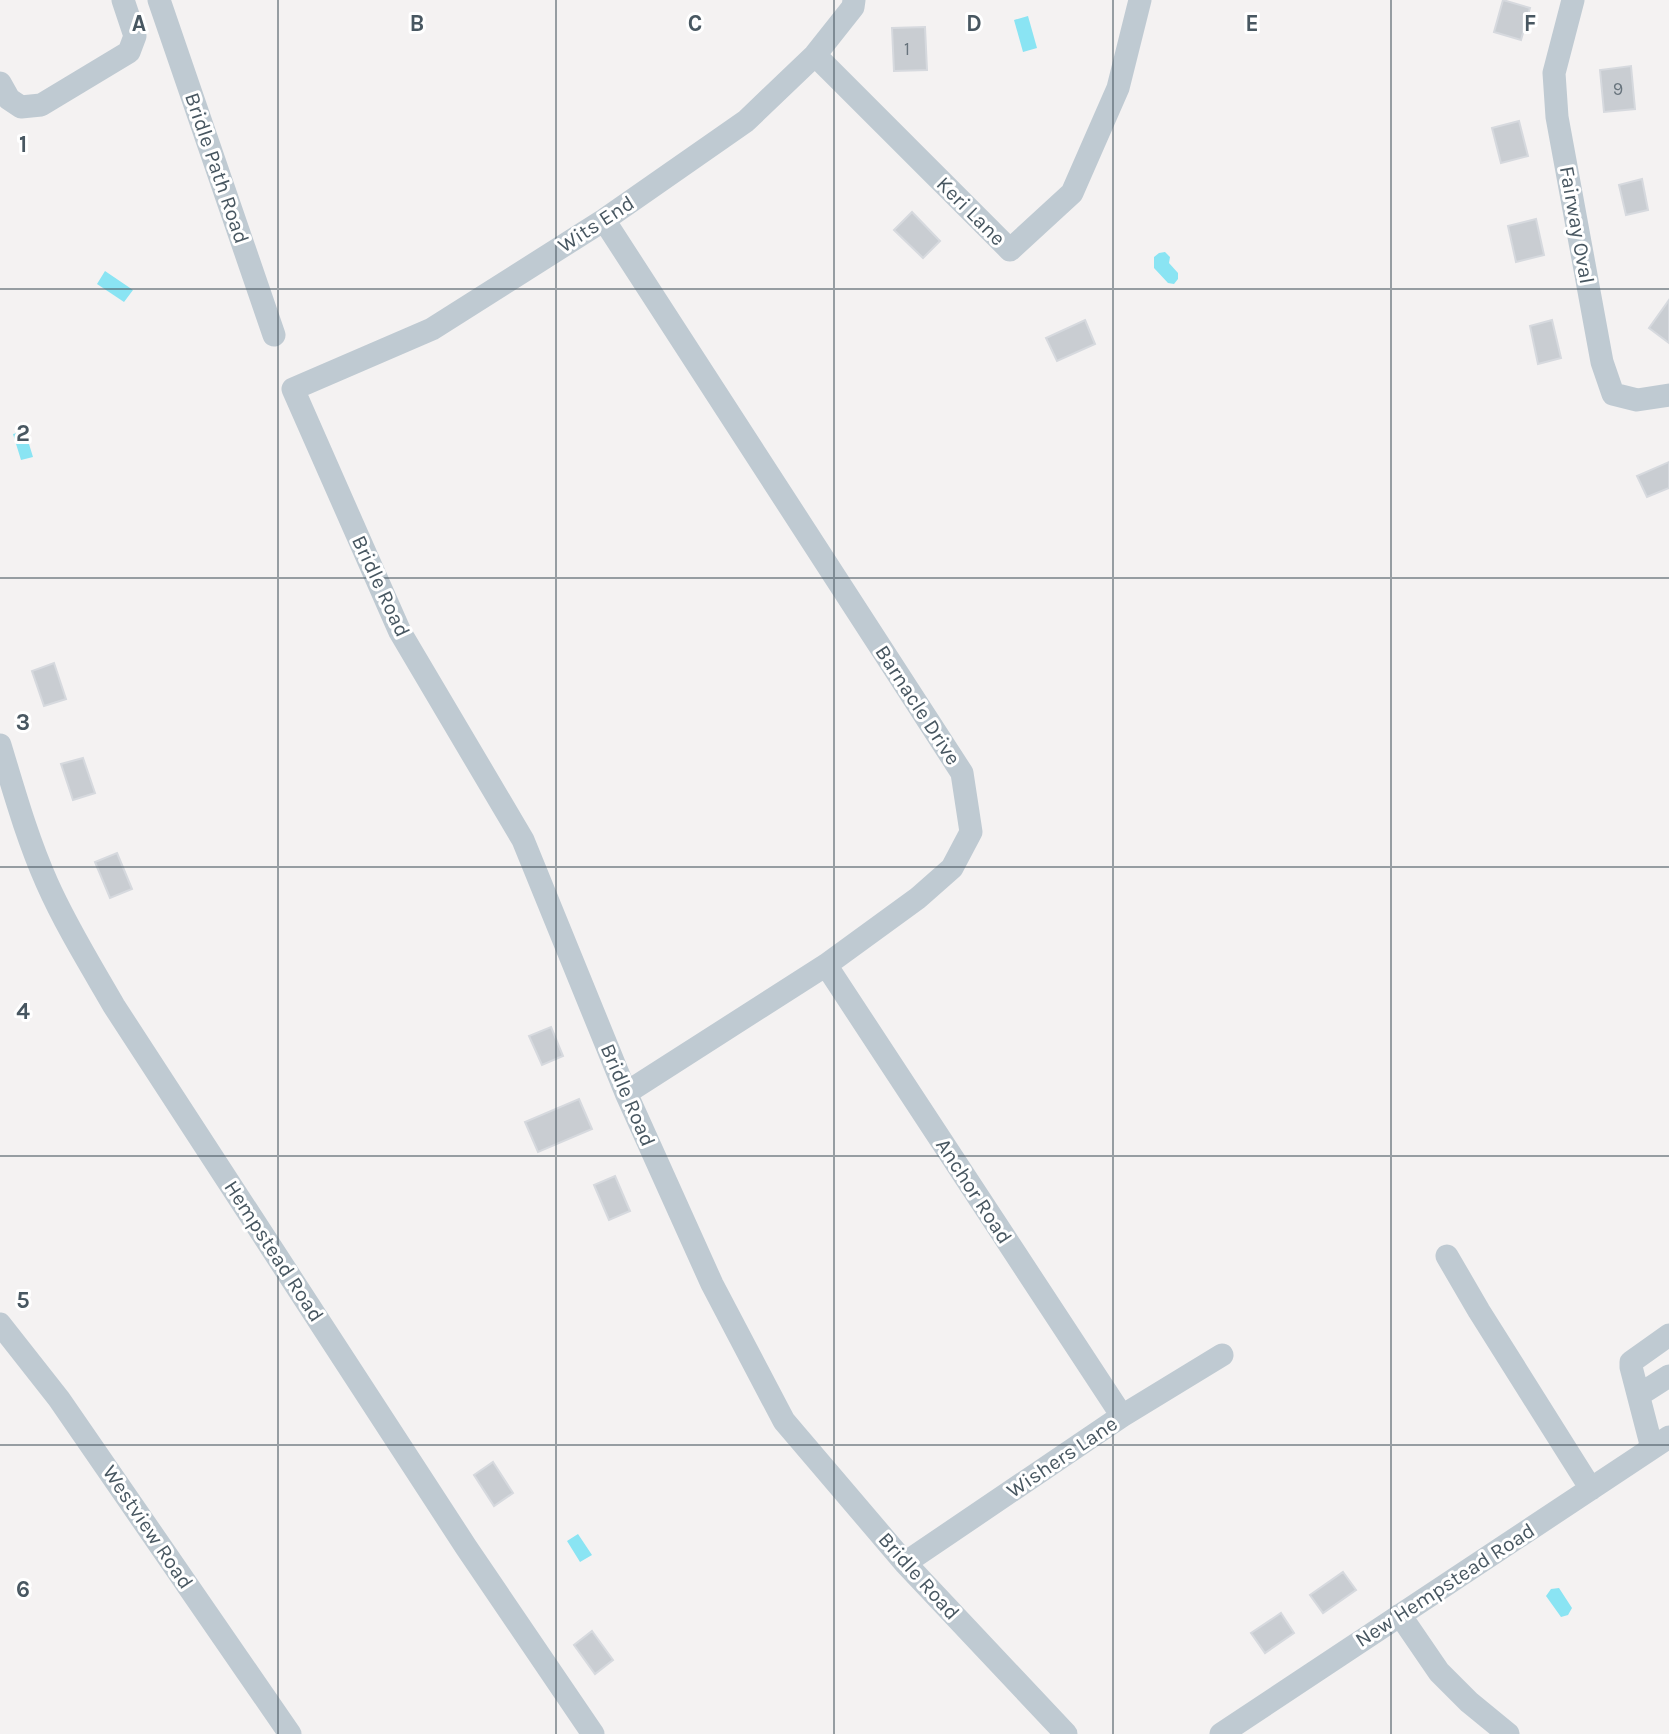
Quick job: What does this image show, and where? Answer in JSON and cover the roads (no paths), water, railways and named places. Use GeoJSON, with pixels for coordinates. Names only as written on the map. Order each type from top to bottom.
{"type":"FeatureCollection","features":[{"type":"Feature","properties":{"kind":"street"},"geometry":{"type":"LineString","coordinates":[[0,83],[9,99],[21,107],[41,105],[129,52],[135,36],[122,0]]}},
{"type":"Feature","properties":{"kind":"street","name":"Bridle Path Road"},"geometry":{"type":"LineString","coordinates":[[159,0],[274,335]]}},
{"type":"Feature","properties":{"kind":"street","name":"Wits End"},"geometry":{"type":"LineString","coordinates":[[293,389],[432,328],[604,220],[746,121],[816,55],[853,7],[854,0]]}},
{"type":"Feature","properties":{"kind":"street","name":"Keri Lane"},"geometry":{"type":"LineString","coordinates":[[816,55],[1010,250],[1073,193],[1118,88],[1140,0]]}},
{"type":"Feature","properties":{"kind":"street","name":"Fairway Oval"},"geometry":{"type":"LineString","coordinates":[[1573,0],[1554,73],[1557,117],[1602,362],[1614,394],[1637,400],[1669,395]]}},
{"type":"Feature","properties":{"kind":"street","name":"Barnacle Drive"},"geometry":{"type":"LineString","coordinates":[[604,220],[962,773],[971,832],[952,868],[918,898],[826,965],[626,1093]]}},
{"type":"Feature","properties":{"kind":"street","name":"Bridle Road"},"geometry":{"type":"LineString","coordinates":[[293,389],[400,632],[523,840],[626,1093],[712,1284],[784,1421],[905,1563],[1066,1734]]}},
{"type":"Feature","properties":{"kind":"street","name":"Hempstead Road"},"geometry":{"type":"LineString","coordinates":[[0,745],[20,810],[47,882],[76,941],[114,1006],[466,1548],[593,1734]]}},
{"type":"Feature","properties":{"kind":"street","name":"Anchor Road"},"geometry":{"type":"LineString","coordinates":[[826,965],[1122,1416]]}},
{"type":"Feature","properties":{"kind":"street"},"geometry":{"type":"LineString","coordinates":[[1447,1256],[1591,1489]]}},
{"type":"Feature","properties":{"kind":"street","name":"Westview Road"},"geometry":{"type":"LineString","coordinates":[[0,1324],[60,1399],[290,1734]]}},
{"type":"Feature","properties":{"kind":"street"},"geometry":{"type":"LineString","coordinates":[[1661,1443],[1639,1395],[1631,1362],[1669,1335]]}},
{"type":"Feature","properties":{"kind":"street","name":"Wishers Lane"},"geometry":{"type":"LineString","coordinates":[[905,1563],[1122,1416],[1222,1355]]}},
{"type":"Feature","properties":{"kind":"street"},"geometry":{"type":"LineString","coordinates":[[1639,1395],[1669,1376]]}},
{"type":"Feature","properties":{"kind":"street","name":"New Hempstead Road"},"geometry":{"type":"LineString","coordinates":[[1221,1734],[1661,1443]]}},
{"type":"Feature","properties":{"kind":"street"},"geometry":{"type":"LineString","coordinates":[[1399,1615],[1439,1672],[1469,1702],[1508,1734]]}},
{"type":"Feature","properties":{"kind":"water"},"geometry":{"type":"Polygon","coordinates":[[[1028,16],[1037,48],[1023,52],[1014,20],[1028,16]]]}},
{"type":"Feature","properties":{"kind":"water"},"geometry":{"type":"Polygon","coordinates":[[[1165,252],[1170,257],[1169,263],[1178,273],[1174,284],[1168,283],[1154,268],[1154,257],[1165,252]]]}},
{"type":"Feature","properties":{"kind":"water"},"geometry":{"type":"Polygon","coordinates":[[[105,271],[133,290],[124,302],[97,284],[105,271]]]}},
{"type":"Feature","properties":{"kind":"water"},"geometry":{"type":"Polygon","coordinates":[[[25,431],[33,457],[21,460],[13,434],[25,431]]]}},
{"type":"Feature","properties":{"kind":"water"},"geometry":{"type":"Polygon","coordinates":[[[578,1534],[592,1555],[580,1562],[567,1541],[578,1534]]]}},
{"type":"Feature","properties":{"kind":"water"},"geometry":{"type":"Polygon","coordinates":[[[1559,1588],[1572,1608],[1568,1615],[1561,1617],[1546,1596],[1551,1589],[1559,1588]]]}}]}
